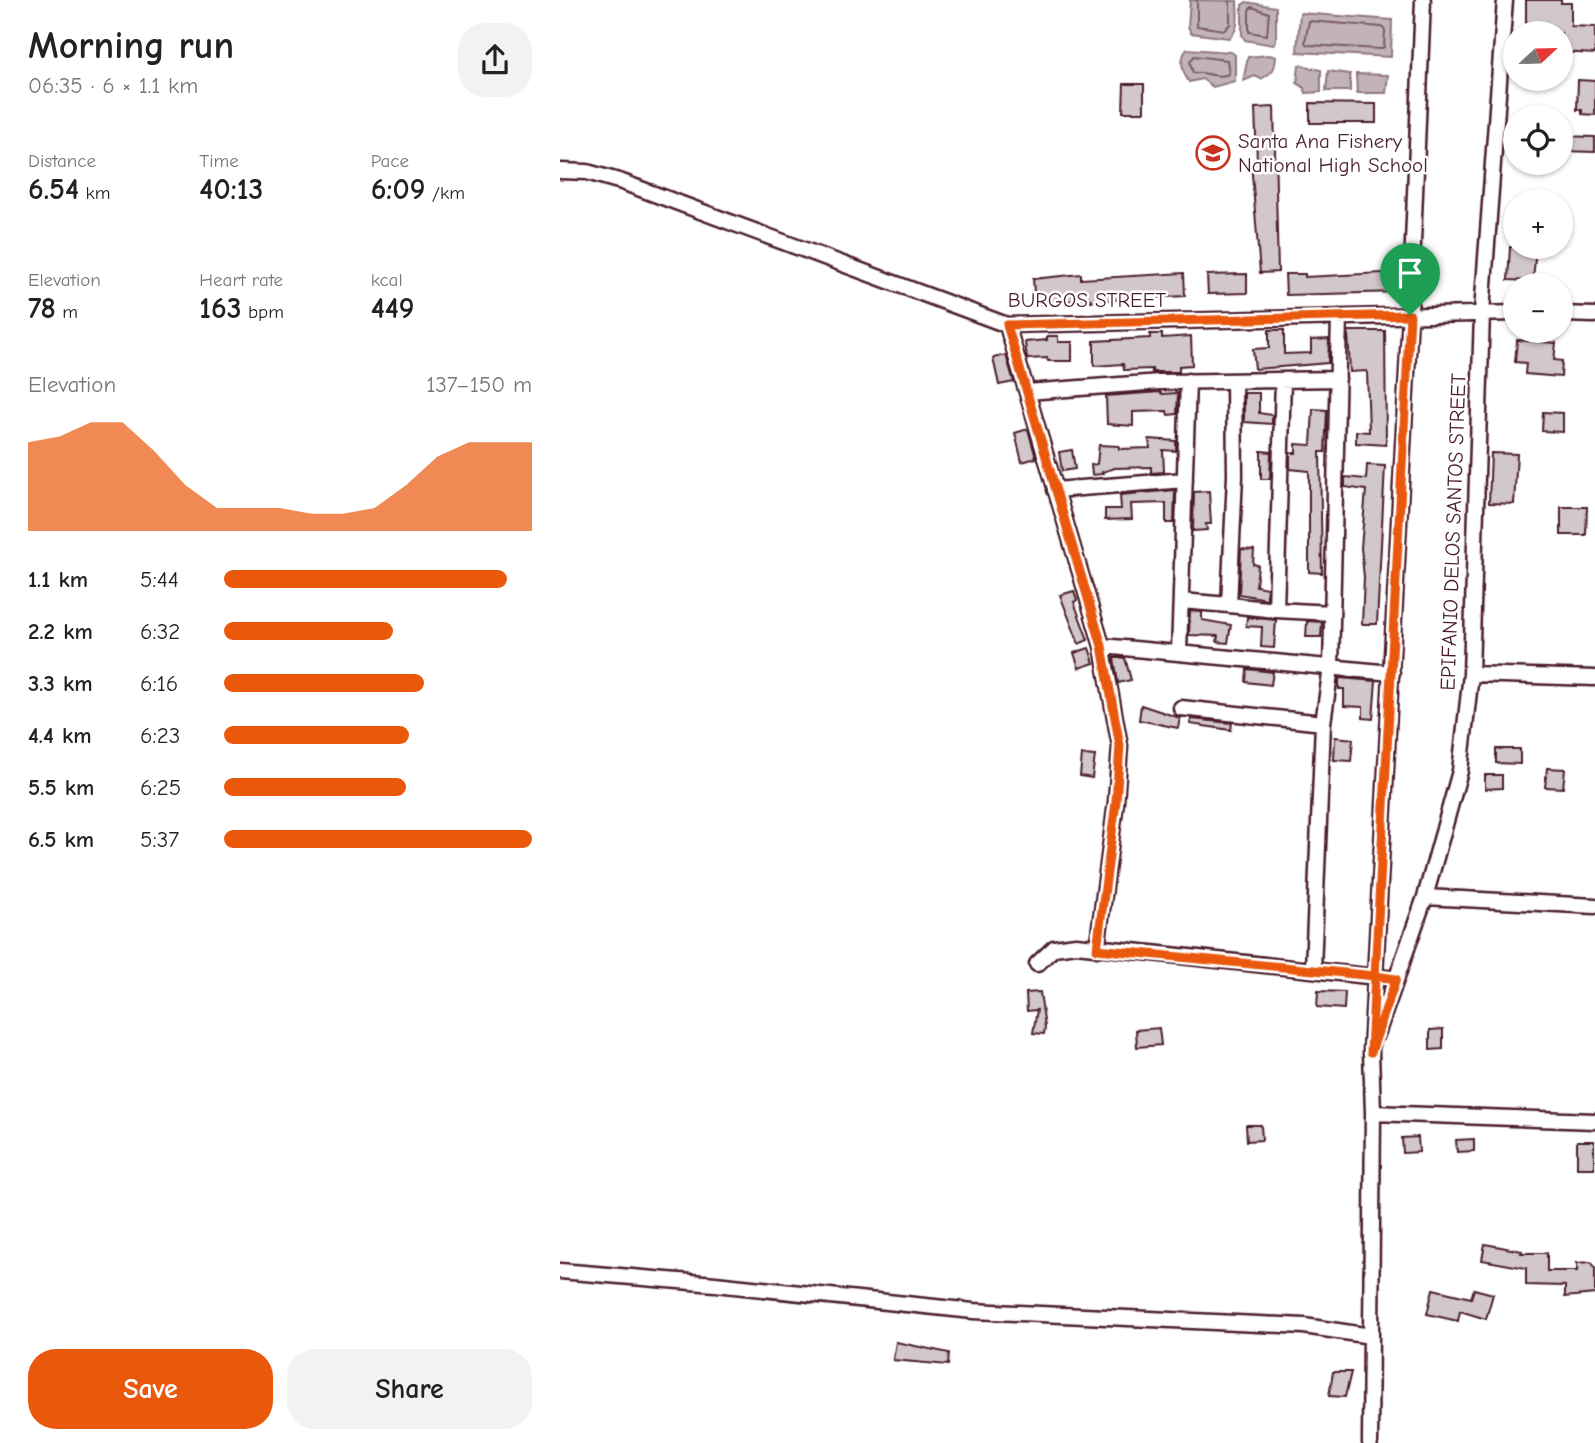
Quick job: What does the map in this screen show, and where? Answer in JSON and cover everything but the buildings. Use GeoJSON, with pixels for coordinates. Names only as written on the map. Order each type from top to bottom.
{"type":"FeatureCollection","features":[{"type":"Feature","properties":{"kind":"street"},"geometry":{"type":"LineString","coordinates":[[1370,1443],[1373,1113],[1371,1052],[1410,315],[1423,0]]}},
{"type":"Feature","properties":{"kind":"street","name":"EPIFANIO DELOS SANTOS STREET"},"geometry":{"type":"LineString","coordinates":[[1371,1052],[1426,897],[1460,771],[1471,674],[1482,312],[1505,0]]}},
{"type":"Feature","properties":{"kind":"street","name":"BURGOS STREET"},"geometry":{"type":"LineString","coordinates":[[560,171],[587,173],[622,182],[1007,325],[1503,313]]}},
{"type":"Feature","properties":{"kind":"street"},"geometry":{"type":"LineString","coordinates":[[1573,314],[1595,315]]}},
{"type":"Feature","properties":{"kind":"street"},"geometry":{"type":"LineString","coordinates":[[1313,969],[1323,723],[1331,667],[1339,317]]}},
{"type":"Feature","properties":{"kind":"street"},"geometry":{"type":"LineString","coordinates":[[1007,325],[1102,646],[1120,746],[1116,802],[1097,949]]}},
{"type":"Feature","properties":{"kind":"street"},"geometry":{"type":"LineString","coordinates":[[1027,392],[1188,382],[1338,379]]}},
{"type":"Feature","properties":{"kind":"street"},"geometry":{"type":"LineString","coordinates":[[1276,610],[1283,380]]}},
{"type":"Feature","properties":{"kind":"street"},"geometry":{"type":"LineString","coordinates":[[1229,605],[1235,476],[1234,381]]}},
{"type":"Feature","properties":{"kind":"street"},"geometry":{"type":"LineString","coordinates":[[1179,653],[1188,382]]}},
{"type":"Feature","properties":{"kind":"street"},"geometry":{"type":"LineString","coordinates":[[1055,490],[1185,480]]}},
{"type":"Feature","properties":{"kind":"street"},"geometry":{"type":"LineString","coordinates":[[1181,601],[1332,613]]}},
{"type":"Feature","properties":{"kind":"street"},"geometry":{"type":"LineString","coordinates":[[1102,646],[1392,673]]}},
{"type":"Feature","properties":{"kind":"street"},"geometry":{"type":"LineString","coordinates":[[1471,674],[1595,678]]}},
{"type":"Feature","properties":{"kind":"street"},"geometry":{"type":"LineString","coordinates":[[1181,708],[1323,723]]}},
{"type":"Feature","properties":{"kind":"street"},"geometry":{"type":"LineString","coordinates":[[1426,897],[1595,906]]}},
{"type":"Feature","properties":{"kind":"street"},"geometry":{"type":"LineString","coordinates":[[1037,964],[1048,952],[1063,945],[1396,979]]}},
{"type":"Feature","properties":{"kind":"street"},"geometry":{"type":"LineString","coordinates":[[1373,1113],[1595,1121]]}},
{"type":"Feature","properties":{"kind":"street"},"geometry":{"type":"LineString","coordinates":[[560,1272],[715,1284],[973,1311],[1304,1326],[1371,1336]]}},
{"type":"Feature","properties":{"kind":"water"},"geometry":{"type":"Polygon","coordinates":[[[1190,0],[1237,1],[1238,21],[1233,34],[1229,38],[1191,33],[1188,26],[1190,0]]]}},
{"type":"Feature","properties":{"kind":"water"},"geometry":{"type":"Polygon","coordinates":[[[1246,2],[1276,7],[1276,41],[1273,45],[1245,40],[1242,35],[1242,5],[1246,2]]]}},
{"type":"Feature","properties":{"kind":"water"},"geometry":{"type":"Polygon","coordinates":[[[1300,13],[1392,20],[1391,57],[1297,52],[1300,13]]]}},
{"type":"Feature","properties":{"kind":"water"},"geometry":{"type":"Polygon","coordinates":[[[1187,49],[1231,52],[1235,55],[1235,81],[1213,87],[1202,79],[1189,82],[1182,66],[1187,49]]]}},
{"type":"Feature","properties":{"kind":"water"},"geometry":{"type":"Polygon","coordinates":[[[1248,57],[1276,57],[1271,72],[1261,79],[1255,76],[1243,81],[1248,57]]]}},
{"type":"Feature","properties":{"kind":"water"},"geometry":{"type":"Polygon","coordinates":[[[1299,65],[1321,70],[1321,92],[1306,93],[1297,83],[1299,65]]]}},
{"type":"Feature","properties":{"kind":"water"},"geometry":{"type":"Polygon","coordinates":[[[1328,71],[1350,74],[1350,91],[1326,91],[1328,71]]]}},
{"type":"Feature","properties":{"kind":"water"},"geometry":{"type":"Polygon","coordinates":[[[1356,74],[1388,75],[1386,93],[1357,93],[1356,74]]]}},
{"type":"Feature","properties":{"kind":"place","name":"Santa Ana Fishery National High School"},"geometry":{"type":"Point","coordinates":[1213,153]}},
{"type":"Feature","properties":{"kind":"route"},"geometry":{"type":"LineString","coordinates":[[1410,315],[1007,325],[1102,646],[1120,746],[1116,802],[1097,949],[1375,976],[1371,1052],[1396,979],[1375,976],[1410,315]]}}]}
